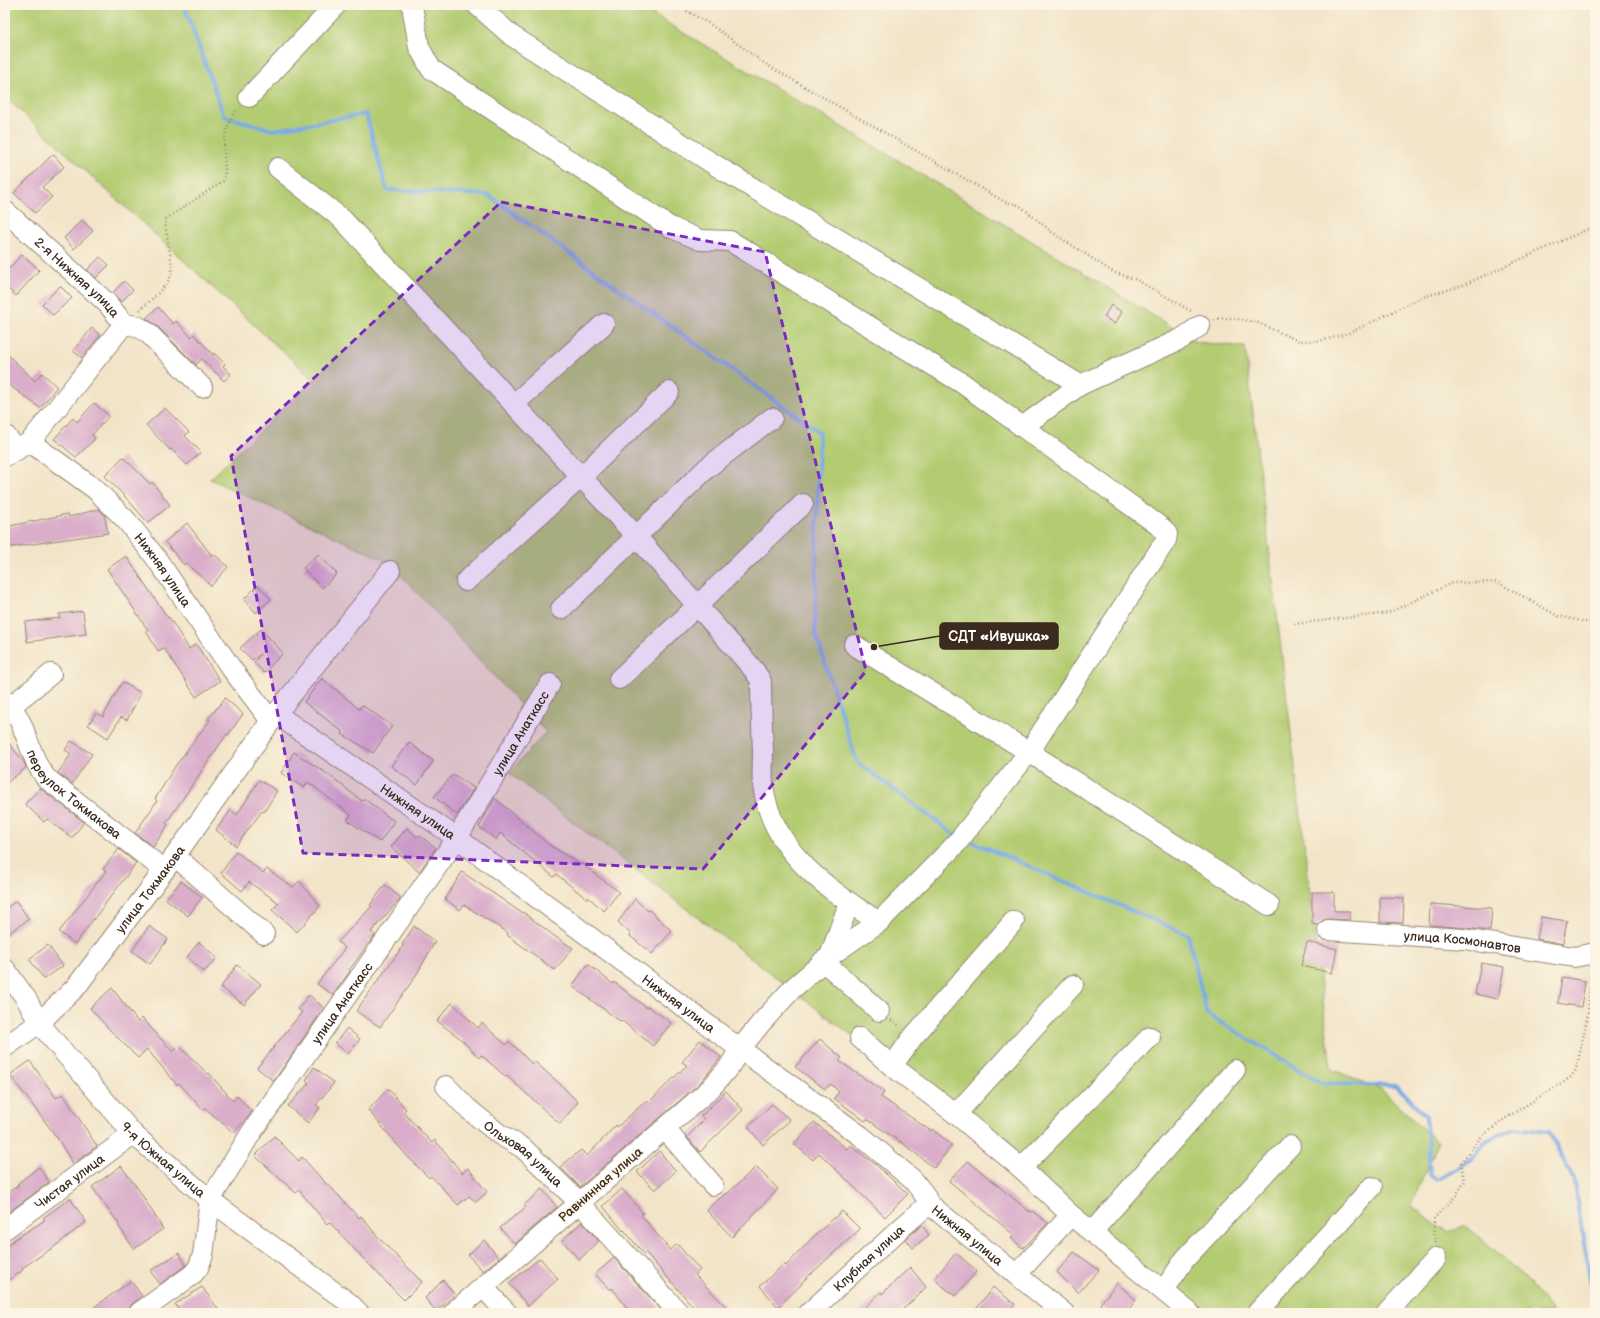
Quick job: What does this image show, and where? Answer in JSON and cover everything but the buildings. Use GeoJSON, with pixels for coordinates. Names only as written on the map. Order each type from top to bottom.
{"type":"FeatureCollection","features":[{"type":"Feature","properties":{"kind":"street"},"geometry":{"type":"LineString","coordinates":[[249,97],[336,5]]}},
{"type":"Feature","properties":{"kind":"street"},"geometry":{"type":"LineString","coordinates":[[412,5],[420,47],[431,69],[670,227],[700,240],[730,241],[962,383],[1022,427],[1080,385],[1181,339],[1200,326]]}},
{"type":"Feature","properties":{"kind":"street"},"geometry":{"type":"LineString","coordinates":[[476,5],[512,36],[723,170],[1080,385]]}},
{"type":"Feature","properties":{"kind":"street"},"geometry":{"type":"LineString","coordinates":[[278,168],[342,219],[636,536],[754,670],[761,681],[763,785],[770,811],[781,836],[794,856],[807,870],[849,903],[879,922]]}},
{"type":"Feature","properties":{"kind":"street","name":"2-я Нижняя улица"},"geometry":{"type":"LineString","coordinates":[[5,211],[107,303],[124,324],[14,446]]}},
{"type":"Feature","properties":{"kind":"street"},"geometry":{"type":"LineString","coordinates":[[124,324],[137,326],[148,333],[202,388]]}},
{"type":"Feature","properties":{"kind":"street"},"geometry":{"type":"LineString","coordinates":[[514,404],[604,324]]}},
{"type":"Feature","properties":{"kind":"street"},"geometry":{"type":"LineString","coordinates":[[466,581],[581,476],[669,392]]}},
{"type":"Feature","properties":{"kind":"street"},"geometry":{"type":"LineString","coordinates":[[561,609],[707,468],[772,418]]}},
{"type":"Feature","properties":{"kind":"street","name":"Равнинная улица"},"geometry":{"type":"LineString","coordinates":[[453,1313],[710,1089],[729,1067],[740,1049],[761,1023],[792,989],[826,958],[879,922],[961,838],[1029,752],[1166,540],[1167,534],[1162,528],[1022,427]]}},
{"type":"Feature","properties":{"kind":"street","name":"Нижняя улица"},"geometry":{"type":"LineString","coordinates":[[14,446],[95,489],[126,520],[156,558],[231,668],[274,717],[457,838],[740,1049],[861,1136],[913,1180],[924,1194],[929,1204],[1064,1313]]}},
{"type":"Feature","properties":{"kind":"street"},"geometry":{"type":"LineString","coordinates":[[619,679],[803,504]]}},
{"type":"Feature","properties":{"kind":"street","name":"улица Токмакова"},"geometry":{"type":"LineString","coordinates":[[5,1047],[39,1023],[76,987],[169,863],[274,717],[390,571]]}},
{"type":"Feature","properties":{"kind":"street"},"geometry":{"type":"LineString","coordinates":[[854,645],[1029,752],[1269,905]]}},
{"type":"Feature","properties":{"kind":"street"},"geometry":{"type":"LineString","coordinates":[[8,704],[51,674]]}},
{"type":"Feature","properties":{"kind":"street","name":"улица Анаткасс"},"geometry":{"type":"LineString","coordinates":[[139,1313],[192,1275],[198,1268],[203,1255],[210,1200],[251,1133],[457,838],[550,684]]}},
{"type":"Feature","properties":{"kind":"street","name":"переулок Токмакова"},"geometry":{"type":"LineString","coordinates":[[8,704],[23,728],[35,761],[46,778],[169,863],[264,934]]}},
{"type":"Feature","properties":{"kind":"street"},"geometry":{"type":"LineString","coordinates":[[849,903],[826,958],[879,1011]]}},
{"type":"Feature","properties":{"kind":"street"},"geometry":{"type":"LineString","coordinates":[[892,1066],[913,1037],[1014,921]]}},
{"type":"Feature","properties":{"kind":"street","name":"улица Космонавтов"},"geometry":{"type":"LineString","coordinates":[[1328,930],[1464,939],[1574,957],[1594,954]]}},
{"type":"Feature","properties":{"kind":"street","name":"9-я Южная улица"},"geometry":{"type":"LineString","coordinates":[[5,969],[26,1000],[39,1023],[133,1134],[210,1200],[349,1303],[359,1313]]}},
{"type":"Feature","properties":{"kind":"street"},"geometry":{"type":"LineString","coordinates":[[956,1114],[1073,985]]}},
{"type":"Feature","properties":{"kind":"street"},"geometry":{"type":"LineString","coordinates":[[1021,1168],[1150,1037]]}},
{"type":"Feature","properties":{"kind":"street"},"geometry":{"type":"LineString","coordinates":[[860,1038],[892,1066],[956,1114],[1021,1168],[1071,1216],[1164,1290],[1190,1313]]}},
{"type":"Feature","properties":{"kind":"street"},"geometry":{"type":"LineString","coordinates":[[1092,1232],[1235,1070]]}},
{"type":"Feature","properties":{"kind":"street","name":"Ольховая улица"},"geometry":{"type":"LineString","coordinates":[[446,1086],[467,1108],[499,1134],[523,1148],[579,1202],[679,1313]]}},
{"type":"Feature","properties":{"kind":"street"},"geometry":{"type":"LineString","coordinates":[[665,1129],[713,1185]]}},
{"type":"Feature","properties":{"kind":"street","name":"Чистая улица"},"geometry":{"type":"LineString","coordinates":[[5,1229],[133,1134]]}},
{"type":"Feature","properties":{"kind":"street"},"geometry":{"type":"LineString","coordinates":[[1164,1290],[1185,1259],[1290,1146]]}},
{"type":"Feature","properties":{"kind":"street"},"geometry":{"type":"LineString","coordinates":[[1257,1313],[1372,1186]]}},
{"type":"Feature","properties":{"kind":"street","name":"Клубная улица"},"geometry":{"type":"LineString","coordinates":[[809,1313],[929,1204]]}},
{"type":"Feature","properties":{"kind":"street"},"geometry":{"type":"LineString","coordinates":[[1016,1275],[1071,1216]]}},
{"type":"Feature","properties":{"kind":"street"},"geometry":{"type":"LineString","coordinates":[[1387,1313],[1436,1258]]}},
{"type":"Feature","properties":{"kind":"street"},"geometry":{"type":"LineString","coordinates":[[483,1287],[507,1313]]}},
{"type":"Feature","properties":{"kind":"path"},"geometry":{"type":"LineString","coordinates":[[676,5],[710,24],[767,64],[1005,202],[1019,205],[1053,233],[1112,272],[1137,280],[1192,312],[1200,326],[1212,320],[1232,318],[1256,322],[1299,341],[1320,341],[1349,333],[1423,297],[1461,286],[1595,226]]}},
{"type":"Feature","properties":{"kind":"path"},"geometry":{"type":"LineString","coordinates":[[124,324],[152,299],[169,280],[172,272],[165,223],[166,219],[223,181],[225,174],[224,148],[229,121],[233,114]]}},
{"type":"Feature","properties":{"kind":"path"},"geometry":{"type":"LineString","coordinates":[[1294,624],[1388,613],[1452,583],[1498,582],[1558,616],[1595,624]]}},
{"type":"Feature","properties":{"kind":"path"},"geometry":{"type":"LineString","coordinates":[[1436,1258],[1434,1218],[1455,1197],[1465,1181],[1461,1163],[1480,1138],[1506,1118],[1571,1077],[1576,1070],[1588,1014],[1594,954]]}},
{"type":"Feature","properties":{"kind":"path"},"geometry":{"type":"LineString","coordinates":[[879,1011],[900,1026],[903,1026]]}},
{"type":"Feature","properties":{"kind":"highlighted area"},"geometry":{"type":"Polygon","coordinates":[[[501,202],[765,252],[866,671],[703,869],[303,853],[231,456],[501,202]]]}},
{"type":"Feature","properties":{"kind":"green space"},"geometry":{"type":"Polygon","coordinates":[[[5,5],[637,5],[981,210],[1196,342],[1245,347],[1331,1069],[1382,1090],[1438,1143],[1411,1205],[1448,1233],[1465,1225],[1523,1276],[1554,1313],[1190,1313],[892,1066],[509,773],[546,732],[389,562],[210,479],[314,380],[5,97],[5,5]]]}},
{"type":"Feature","properties":{"kind":"waterway"},"geometry":{"type":"LineString","coordinates":[[184,5],[224,116],[273,130],[366,114],[387,190],[488,195],[819,432],[815,632],[857,762],[956,836]]}},
{"type":"Feature","properties":{"kind":"waterway"},"geometry":{"type":"LineString","coordinates":[[966,839],[1188,935],[1207,1014],[1321,1083],[1397,1086],[1426,1116],[1430,1174],[1437,1180],[1472,1160],[1484,1142],[1514,1128],[1549,1132],[1573,1178],[1595,1308]]}},
{"type":"Feature","properties":{"kind":"place","name":"СДТ «Ивушка»"},"geometry":{"type":"Point","coordinates":[874,647]}}]}
